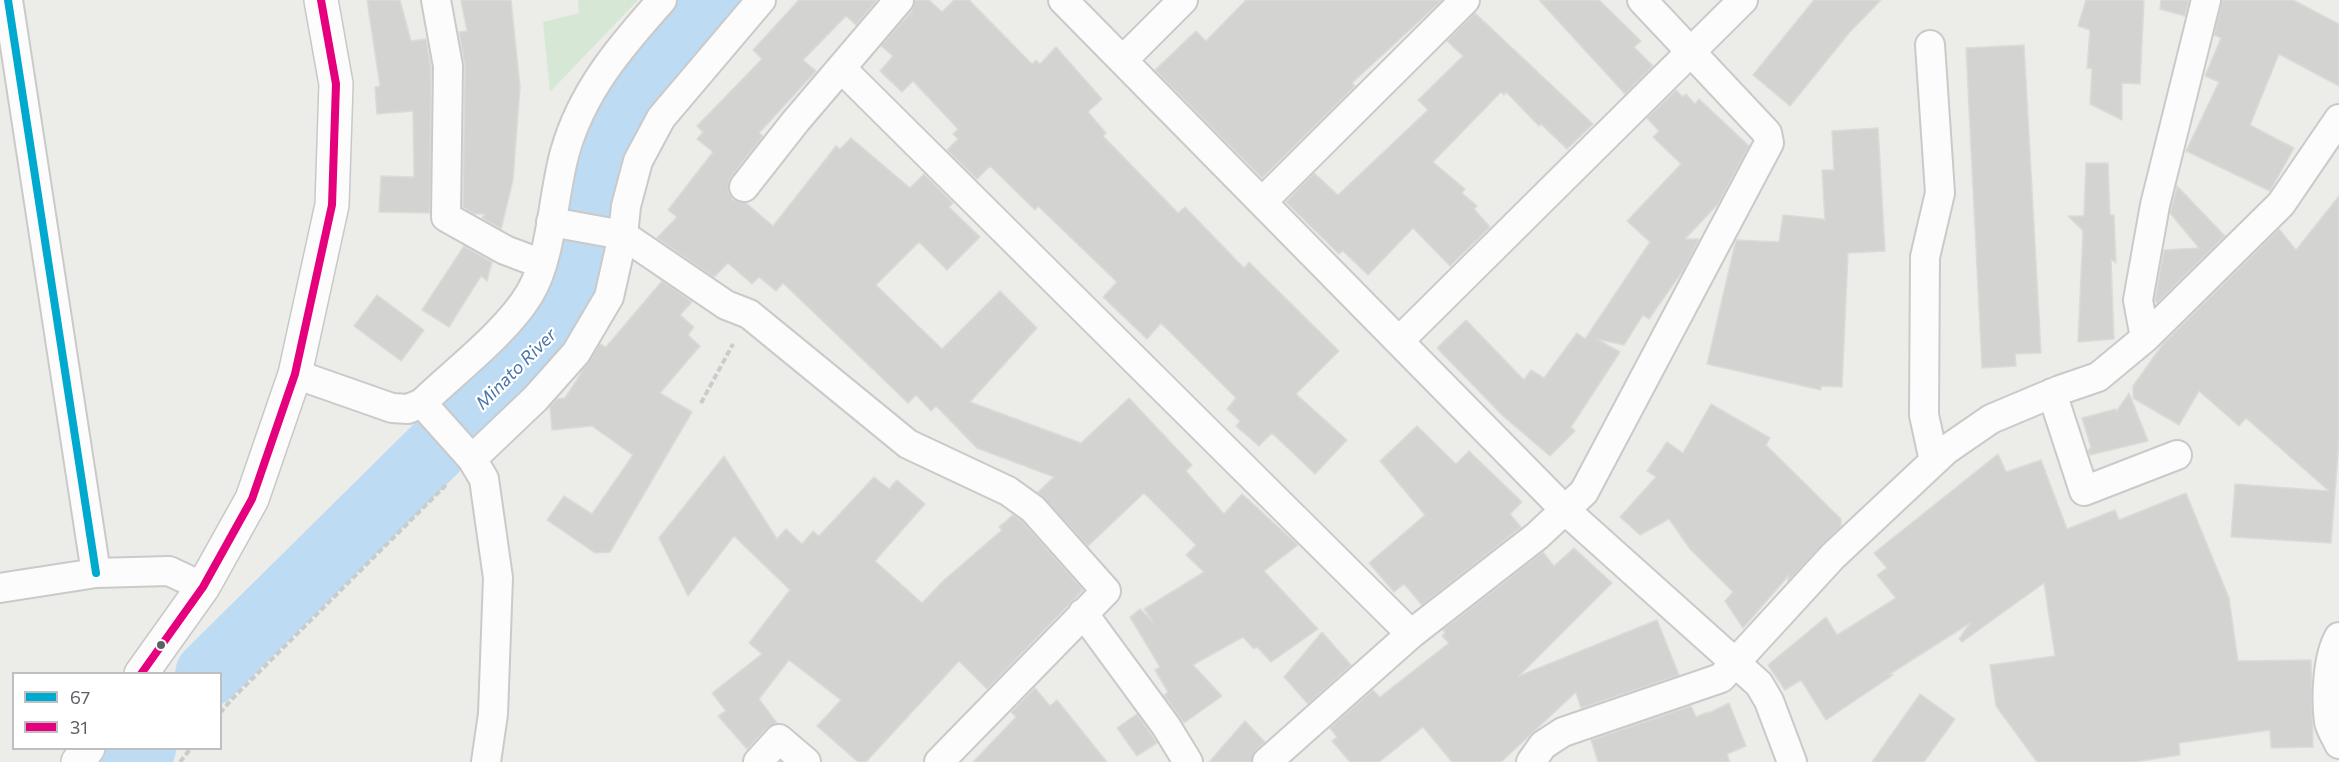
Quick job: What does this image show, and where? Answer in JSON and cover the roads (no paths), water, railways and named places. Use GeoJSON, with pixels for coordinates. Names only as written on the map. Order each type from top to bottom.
{"type":"FeatureCollection","features":[{"type":"Feature","properties":{"kind":"street"},"geometry":{"type":"LineString","coordinates":[[8,0],[96,573]]}},
{"type":"Feature","properties":{"kind":"street"},"geometry":{"type":"LineString","coordinates":[[142,672],[203,587],[252,499],[295,374],[332,205],[336,84],[321,0]]}},
{"type":"Feature","properties":{"kind":"street"},"geometry":{"type":"LineString","coordinates":[[436,0],[448,66],[446,217],[505,250],[542,264]]}},
{"type":"Feature","properties":{"kind":"street"},"geometry":{"type":"LineString","coordinates":[[295,374],[392,408],[426,409],[511,319],[531,292],[542,264],[565,151],[587,95],[626,40],[662,0]]}},
{"type":"Feature","properties":{"kind":"street"},"geometry":{"type":"LineString","coordinates":[[468,454],[535,399],[576,353],[609,297],[638,162],[662,118],[761,0]]}},
{"type":"Feature","properties":{"kind":"street"},"geometry":{"type":"LineString","coordinates":[[744,187],[795,122],[899,0]]}},
{"type":"Feature","properties":{"kind":"street"},"geometry":{"type":"LineString","coordinates":[[1063,0],[1565,510],[1759,684],[1792,762]]}},
{"type":"Feature","properties":{"kind":"street"},"geometry":{"type":"LineString","coordinates":[[1123,60],[1183,0]]}},
{"type":"Feature","properties":{"kind":"street"},"geometry":{"type":"LineString","coordinates":[[1262,202],[1465,0]]}},
{"type":"Feature","properties":{"kind":"street"},"geometry":{"type":"LineString","coordinates":[[1267,762],[1411,634],[1537,536],[1584,492],[1769,143],[1767,133],[1642,0]]}},
{"type":"Feature","properties":{"kind":"street"},"geometry":{"type":"LineString","coordinates":[[1399,341],[1743,0]]}},
{"type":"Feature","properties":{"kind":"street"},"geometry":{"type":"LineString","coordinates":[[2145,338],[2138,300],[2156,205],[2206,0]]}},
{"type":"Feature","properties":{"kind":"street"},"geometry":{"type":"LineString","coordinates":[[1930,45],[1940,193],[1925,257],[1924,415],[1934,461]]}},
{"type":"Feature","properties":{"kind":"street"},"geometry":{"type":"LineString","coordinates":[[841,68],[1411,634]]}},
{"type":"Feature","properties":{"kind":"street"},"geometry":{"type":"LineString","coordinates":[[1531,762],[1543,745],[1563,732],[1721,678],[1833,556],[1946,450],[1991,419],[2052,393],[2098,377],[2145,338],[2281,204],[2339,119]]}},
{"type":"Feature","properties":{"kind":"street"},"geometry":{"type":"LineString","coordinates":[[550,222],[622,235],[726,305],[749,314],[908,444],[1008,491],[1033,509],[1106,591],[939,762]]}},
{"type":"Feature","properties":{"kind":"street"},"geometry":{"type":"LineString","coordinates":[[2052,393],[2084,490],[2176,455]]}},
{"type":"Feature","properties":{"kind":"street"},"geometry":{"type":"LineString","coordinates":[[426,409],[468,454],[484,479],[498,578],[493,714],[486,762]]}},
{"type":"Feature","properties":{"kind":"street"},"geometry":{"type":"LineString","coordinates":[[0,588],[96,573],[169,571],[203,587]]}},
{"type":"Feature","properties":{"kind":"street"},"geometry":{"type":"LineString","coordinates":[[1083,614],[1166,726],[1188,762]]}},
{"type":"Feature","properties":{"kind":"street"},"geometry":{"type":"LineString","coordinates":[[2339,638],[2335,645],[2328,689],[2330,725],[2339,744]]}},
{"type":"Feature","properties":{"kind":"street"},"geometry":{"type":"LineString","coordinates":[[758,762],[779,739],[806,762]]}},
{"type":"Feature","properties":{"kind":"waterway","name":"Minato River"},"geometry":{"type":"LineString","coordinates":[[210,672],[570,316],[599,207],[630,108],[720,0]]}},
{"type":"Feature","properties":{"kind":"waterway","name":"Minato River"},"geometry":{"type":"LineString","coordinates":[[133,762],[142,750]]}}]}
